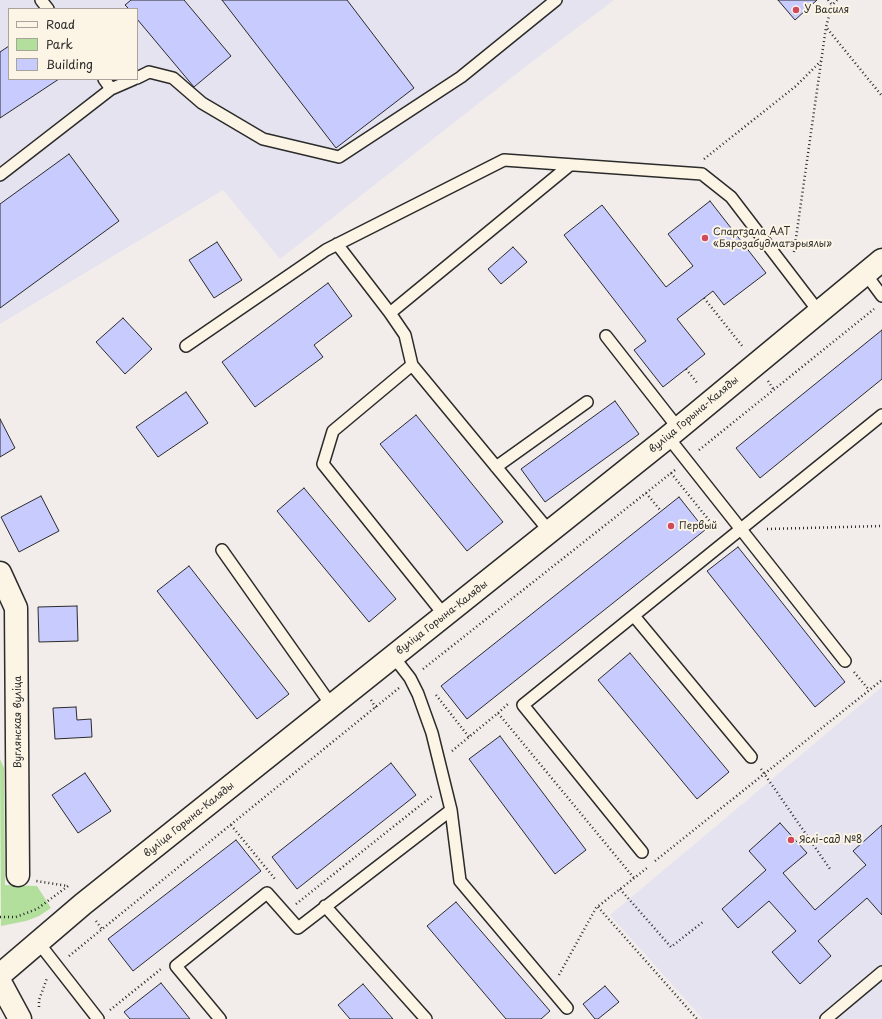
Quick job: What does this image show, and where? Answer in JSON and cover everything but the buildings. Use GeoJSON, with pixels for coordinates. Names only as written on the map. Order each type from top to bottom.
{"type":"FeatureCollection","features":[{"type":"Feature","properties":{"kind":"street","name":"вуліца Горына-Каляды"},"geometry":{"type":"LineString","coordinates":[[0,975],[38,942],[393,656],[673,433],[882,260]]}},
{"type":"Feature","properties":{"kind":"street","name":"Вуглянская вуліца"},"geometry":{"type":"LineString","coordinates":[[0,573],[16,608],[18,875]]}},
{"type":"Feature","properties":{"kind":"street"},"geometry":{"type":"LineString","coordinates":[[0,733],[18,719]]}},
{"type":"Feature","properties":{"kind":"street"},"geometry":{"type":"LineString","coordinates":[[0,982],[30,1016]]}},
{"type":"Feature","properties":{"kind":"lane"},"geometry":{"type":"LineString","coordinates":[[41,0],[47,8]]}},
{"type":"Feature","properties":{"kind":"lane"},"geometry":{"type":"LineString","coordinates":[[138,78],[149,72],[173,78],[202,103],[263,140],[339,157],[461,77],[556,0]]}},
{"type":"Feature","properties":{"kind":"lane"},"geometry":{"type":"LineString","coordinates":[[105,80],[111,89]]}},
{"type":"Feature","properties":{"kind":"lane"},"geometry":{"type":"LineString","coordinates":[[0,175],[111,89],[132,80]]}},
{"type":"Feature","properties":{"kind":"lane"},"geometry":{"type":"LineString","coordinates":[[186,346],[326,250],[504,160],[702,174],[731,197],[819,312]]}},
{"type":"Feature","properties":{"kind":"lane"},"geometry":{"type":"LineString","coordinates":[[390,314],[570,165]]}},
{"type":"Feature","properties":{"kind":"lane"},"geometry":{"type":"LineString","coordinates":[[337,244],[406,335],[412,365],[550,532]]}},
{"type":"Feature","properties":{"kind":"lane"},"geometry":{"type":"LineString","coordinates":[[865,273],[882,296]]}},
{"type":"Feature","properties":{"kind":"lane"},"geometry":{"type":"LineString","coordinates":[[606,336],[673,433],[686,460],[845,661]]}},
{"type":"Feature","properties":{"kind":"lane"},"geometry":{"type":"LineString","coordinates":[[412,365],[333,431],[322,464],[445,616]]}},
{"type":"Feature","properties":{"kind":"lane"},"geometry":{"type":"LineString","coordinates":[[496,467],[587,402]]}},
{"type":"Feature","properties":{"kind":"lane"},"geometry":{"type":"LineString","coordinates":[[642,852],[523,705],[882,415]]}},
{"type":"Feature","properties":{"kind":"lane"},"geometry":{"type":"LineString","coordinates":[[222,550],[332,706]]}},
{"type":"Feature","properties":{"kind":"lane"},"geometry":{"type":"LineString","coordinates":[[634,616],[751,757]]}},
{"type":"Feature","properties":{"kind":"lane"},"geometry":{"type":"LineString","coordinates":[[393,656],[410,678],[418,694],[432,733],[450,810],[460,882],[567,1008]]}},
{"type":"Feature","properties":{"kind":"lane"},"geometry":{"type":"LineString","coordinates":[[220,1019],[176,966],[267,893],[298,928],[450,810]]}},
{"type":"Feature","properties":{"kind":"lane"},"geometry":{"type":"LineString","coordinates":[[325,906],[426,1019]]}},
{"type":"Feature","properties":{"kind":"lane"},"geometry":{"type":"LineString","coordinates":[[38,942],[98,1019]]}},
{"type":"Feature","properties":{"kind":"lane"},"geometry":{"type":"LineString","coordinates":[[826,1019],[882,972]]}},
{"type":"Feature","properties":{"kind":"path"},"geometry":{"type":"LineString","coordinates":[[828,0],[832,5]]}},
{"type":"Feature","properties":{"kind":"path"},"geometry":{"type":"LineString","coordinates":[[791,275],[826,27],[832,5],[837,0]]}},
{"type":"Feature","properties":{"kind":"path"},"geometry":{"type":"LineString","coordinates":[[826,27],[882,96]]}},
{"type":"Feature","properties":{"kind":"path"},"geometry":{"type":"LineString","coordinates":[[686,173],[796,86],[822,61]]}},
{"type":"Feature","properties":{"kind":"path"},"geometry":{"type":"LineString","coordinates":[[704,298],[743,347],[738,352]]}},
{"type":"Feature","properties":{"kind":"path"},"geometry":{"type":"LineString","coordinates":[[30,1016],[39,1000],[46,978],[57,966],[232,825],[410,678],[646,493],[876,307]]}},
{"type":"Feature","properties":{"kind":"path"},"geometry":{"type":"LineString","coordinates":[[686,369],[698,384]]}},
{"type":"Feature","properties":{"kind":"path"},"geometry":{"type":"LineString","coordinates":[[693,389],[704,380]]}},
{"type":"Feature","properties":{"kind":"path"},"geometry":{"type":"LineString","coordinates":[[671,473],[717,531]]}},
{"type":"Feature","properties":{"kind":"path"},"geometry":{"type":"LineString","coordinates":[[646,493],[660,511]]}},
{"type":"Feature","properties":{"kind":"path"},"geometry":{"type":"LineString","coordinates":[[741,530],[882,526]]}},
{"type":"Feature","properties":{"kind":"path"},"geometry":{"type":"LineString","coordinates":[[845,661],[869,690]]}},
{"type":"Feature","properties":{"kind":"path"},"geometry":{"type":"LineString","coordinates":[[551,989],[598,907],[882,680]]}},
{"type":"Feature","properties":{"kind":"path"},"geometry":{"type":"LineString","coordinates":[[433,690],[469,737]]}},
{"type":"Feature","properties":{"kind":"path"},"geometry":{"type":"LineString","coordinates":[[439,762],[498,713],[634,878]]}},
{"type":"Feature","properties":{"kind":"path"},"geometry":{"type":"LineString","coordinates":[[765,773],[830,869]]}},
{"type":"Feature","properties":{"kind":"path"},"geometry":{"type":"LineString","coordinates":[[292,898],[296,904],[445,786]]}},
{"type":"Feature","properties":{"kind":"path"},"geometry":{"type":"LineString","coordinates":[[232,825],[279,883]]}},
{"type":"Feature","properties":{"kind":"path"},"geometry":{"type":"LineString","coordinates":[[0,917],[16,916],[37,910],[68,886],[32,880],[18,875]]}},
{"type":"Feature","properties":{"kind":"path"},"geometry":{"type":"LineString","coordinates":[[620,889],[671,947],[704,921]]}},
{"type":"Feature","properties":{"kind":"path"},"geometry":{"type":"LineString","coordinates":[[598,907],[697,1019]]}},
{"type":"Feature","properties":{"kind":"shaded area"},"geometry":{"type":"Polygon","coordinates":[[[0,0],[614,0],[525,67],[280,259],[223,190],[0,324],[0,0]]]}},
{"type":"Feature","properties":{"kind":"shaded area","name":"Яслі-сад №8"},"geometry":{"type":"Polygon","coordinates":[[[882,687],[882,1019],[703,1019],[610,915],[882,687]]]}},
{"type":"Feature","properties":{"kind":"green space"},"geometry":{"type":"Polygon","coordinates":[[[0,759],[4,768],[5,885],[37,886],[51,908],[39,916],[26,921],[1,926],[0,759]]]}},
{"type":"Feature","properties":{"kind":"place","name":"У Василя"},"geometry":{"type":"Point","coordinates":[796,10]}},
{"type":"Feature","properties":{"kind":"place","name":"Спартзала ААТ «Бярозабудматэрыялы»"},"geometry":{"type":"Point","coordinates":[705,238]}},
{"type":"Feature","properties":{"kind":"place","name":"Первый"},"geometry":{"type":"Point","coordinates":[671,526]}},
{"type":"Feature","properties":{"kind":"place","name":"Яслі-сад №8"},"geometry":{"type":"Point","coordinates":[791,840]}}]}
